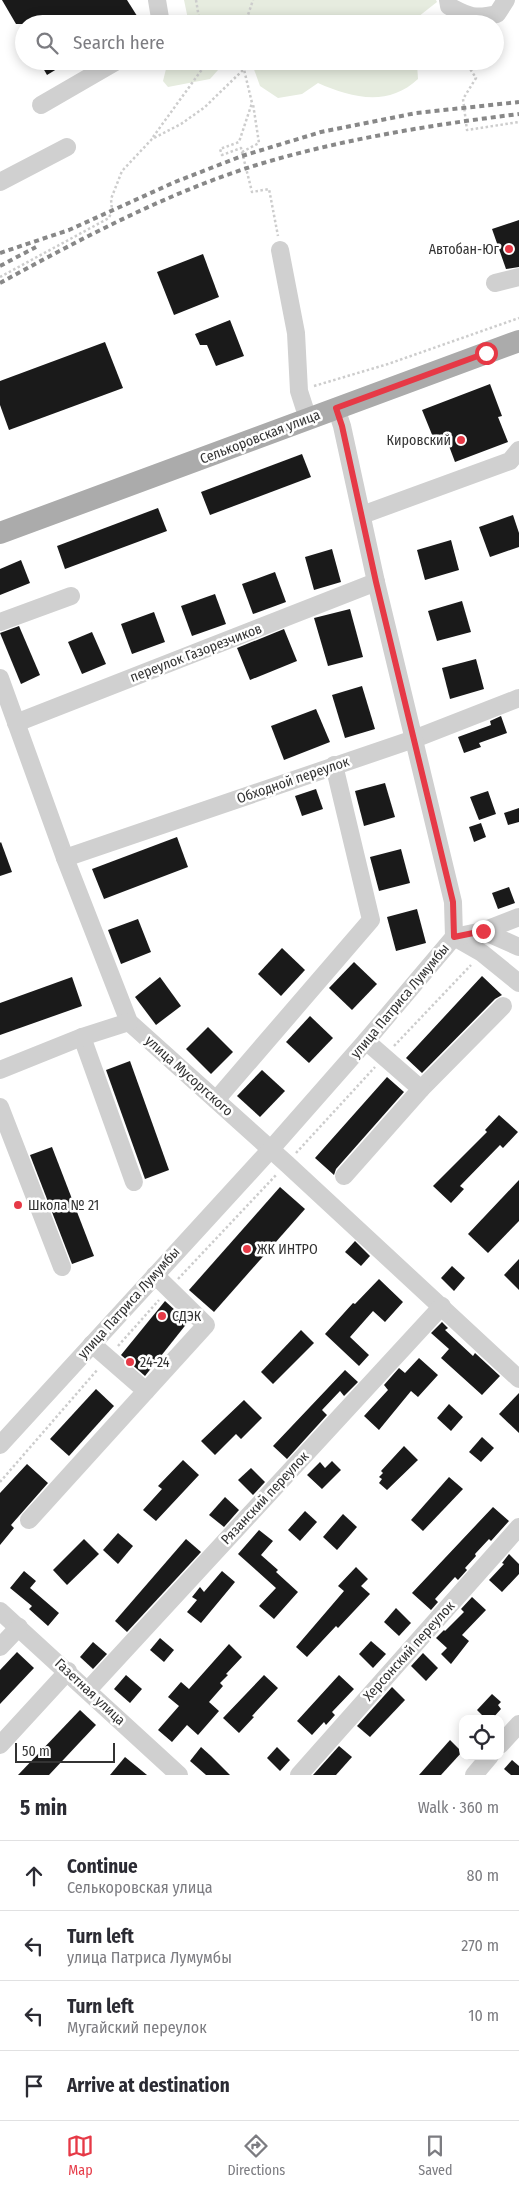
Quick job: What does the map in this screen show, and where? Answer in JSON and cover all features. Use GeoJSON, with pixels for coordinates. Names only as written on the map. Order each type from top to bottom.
{"type":"FeatureCollection","features":[{"type":"Feature","properties":{"kind":"main road","name":"Селькоровская улица"},"geometry":{"type":"LineString","coordinates":[[0,534],[519,341]]}},
{"type":"Feature","properties":{"kind":"street"},"geometry":{"type":"LineString","coordinates":[[157,0],[160,15]]}},
{"type":"Feature","properties":{"kind":"street"},"geometry":{"type":"LineString","coordinates":[[448,0],[449,6],[466,15]]}},
{"type":"Feature","properties":{"kind":"street"},"geometry":{"type":"LineString","coordinates":[[493,15],[497,14],[506,0]]}},
{"type":"Feature","properties":{"kind":"street"},"geometry":{"type":"LineString","coordinates":[[41,105],[101,70]]}},
{"type":"Feature","properties":{"kind":"street"},"geometry":{"type":"LineString","coordinates":[[0,182],[67,147]]}},
{"type":"Feature","properties":{"kind":"street"},"geometry":{"type":"LineString","coordinates":[[280,250],[296,333],[299,391],[308,419]]}},
{"type":"Feature","properties":{"kind":"street"},"geometry":{"type":"LineString","coordinates":[[495,283],[519,277]]}},
{"type":"Feature","properties":{"kind":"street","name":"улица Патриса Лумумбы"},"geometry":{"type":"LineString","coordinates":[[0,1445],[271,1149],[454,937],[453,902],[336,408]]}},
{"type":"Feature","properties":{"kind":"street"},"geometry":{"type":"LineString","coordinates":[[362,515],[510,461],[519,450]]}},
{"type":"Feature","properties":{"kind":"street","name":"переулок Газорезчиков"},"geometry":{"type":"LineString","coordinates":[[16,723],[376,582]]}},
{"type":"Feature","properties":{"kind":"street"},"geometry":{"type":"LineString","coordinates":[[0,622],[72,596]]}},
{"type":"Feature","properties":{"kind":"street","name":"улица Мусоргского"},"geometry":{"type":"LineString","coordinates":[[0,678],[65,858],[129,1022],[271,1149],[519,1378]]}},
{"type":"Feature","properties":{"kind":"street","name":"Обходной переулок"},"geometry":{"type":"LineString","coordinates":[[65,858],[414,739],[519,698]]}},
{"type":"Feature","properties":{"kind":"street"},"geometry":{"type":"LineString","coordinates":[[216,1100],[371,920],[334,766]]}},
{"type":"Feature","properties":{"kind":"street"},"geometry":{"type":"LineString","coordinates":[[454,937],[483,931],[519,917]]}},
{"type":"Feature","properties":{"kind":"street"},"geometry":{"type":"LineString","coordinates":[[483,931],[519,947]]}},
{"type":"Feature","properties":{"kind":"street"},"geometry":{"type":"LineString","coordinates":[[454,937],[482,953],[519,983]]}},
{"type":"Feature","properties":{"kind":"street"},"geometry":{"type":"LineString","coordinates":[[344,1176],[420,1089],[503,1006]]}},
{"type":"Feature","properties":{"kind":"street"},"geometry":{"type":"LineString","coordinates":[[0,1070],[82,1037],[129,1022]]}},
{"type":"Feature","properties":{"kind":"street"},"geometry":{"type":"LineString","coordinates":[[82,1037],[134,1182]]}},
{"type":"Feature","properties":{"kind":"street"},"geometry":{"type":"LineString","coordinates":[[366,1041],[420,1089]]}},
{"type":"Feature","properties":{"kind":"street"},"geometry":{"type":"LineString","coordinates":[[0,1107],[62,1267]]}},
{"type":"Feature","properties":{"kind":"street"},"geometry":{"type":"LineString","coordinates":[[29,1520],[206,1325],[154,1275]]}},
{"type":"Feature","properties":{"kind":"street","name":"Рязанский переулок"},"geometry":{"type":"LineString","coordinates":[[88,1690],[442,1306]]}},
{"type":"Feature","properties":{"kind":"street"},"geometry":{"type":"LineString","coordinates":[[92,1344],[146,1391]]}},
{"type":"Feature","properties":{"kind":"street","name":"Херсонский переулок"},"geometry":{"type":"LineString","coordinates":[[299,1775],[519,1527]]}},
{"type":"Feature","properties":{"kind":"street","name":"Газетная улица"},"geometry":{"type":"LineString","coordinates":[[0,1611],[68,1671],[179,1775]]}},
{"type":"Feature","properties":{"kind":"street"},"geometry":{"type":"LineString","coordinates":[[1,1645],[19,1628]]}},
{"type":"Feature","properties":{"kind":"street"},"geometry":{"type":"LineString","coordinates":[[0,1745],[68,1671]]}},
{"type":"Feature","properties":{"kind":"street"},"geometry":{"type":"LineString","coordinates":[[504,1741],[519,1724]]}},
{"type":"Feature","properties":{"kind":"street"},"geometry":{"type":"LineString","coordinates":[[474,1775],[487,1760]]}},
{"type":"Feature","properties":{"kind":"path"},"geometry":{"type":"LineString","coordinates":[[196,0],[198,15]]}},
{"type":"Feature","properties":{"kind":"path"},"geometry":{"type":"LineString","coordinates":[[248,15],[253,0]]}},
{"type":"Feature","properties":{"kind":"path"},"geometry":{"type":"LineString","coordinates":[[0,277],[110,218],[112,210],[111,199],[122,171],[152,139],[202,70]]}},
{"type":"Feature","properties":{"kind":"path"},"geometry":{"type":"LineString","coordinates":[[152,139],[181,124],[205,107],[243,70]]}},
{"type":"Feature","properties":{"kind":"path"},"geometry":{"type":"LineString","coordinates":[[242,152],[258,143],[252,103],[244,70]]}},
{"type":"Feature","properties":{"kind":"path"},"geometry":{"type":"LineString","coordinates":[[471,70],[476,78],[463,99],[467,130],[519,122]]}},
{"type":"Feature","properties":{"kind":"path"},"geometry":{"type":"LineString","coordinates":[[252,103],[239,142],[220,148],[222,154],[241,148],[252,192],[269,189],[280,250]]}},
{"type":"Feature","properties":{"kind":"path"},"geometry":{"type":"LineString","coordinates":[[299,391],[388,364],[519,318]]}},
{"type":"Feature","properties":{"kind":"path"},"geometry":{"type":"LineString","coordinates":[[0,1482],[168,1289],[287,1164],[384,1056],[482,953]]}},
{"type":"Feature","properties":{"kind":"shaded area"},"geometry":{"type":"Polygon","coordinates":[[[184,0],[436,0],[437,2],[420,15],[187,15],[184,0]]]}},
{"type":"Feature","properties":{"kind":"shaded area"},"geometry":{"type":"Polygon","coordinates":[[[166,70],[218,70],[210,79],[168,87],[163,81],[166,70]]]}},
{"type":"Feature","properties":{"kind":"shaded area"},"geometry":{"type":"Polygon","coordinates":[[[254,70],[417,70],[418,79],[394,94],[382,97],[357,96],[318,83],[302,94],[278,98],[260,86],[254,70]]]}},
{"type":"Feature","properties":{"kind":"building"},"geometry":{"type":"Polygon","coordinates":[[[2,0],[127,0],[136,15],[15,15],[15,22],[2,0]]]}},
{"type":"Feature","properties":{"kind":"building"},"geometry":{"type":"Polygon","coordinates":[[[44,70],[55,70],[47,75],[44,70]]]}},
{"type":"Feature","properties":{"kind":"building","name":"Автобан-Юг"},"geometry":{"type":"Polygon","coordinates":[[[519,220],[519,267],[506,269],[492,229],[519,220]]]}},
{"type":"Feature","properties":{"kind":"building"},"geometry":{"type":"Polygon","coordinates":[[[203,254],[219,297],[174,315],[157,272],[203,254]]]}},
{"type":"Feature","properties":{"kind":"building"},"geometry":{"type":"Polygon","coordinates":[[[230,320],[244,356],[216,366],[207,345],[200,345],[195,334],[230,320]]]}},
{"type":"Feature","properties":{"kind":"building"},"geometry":{"type":"Polygon","coordinates":[[[105,342],[123,388],[9,430],[0,405],[0,381],[105,342]]]}},
{"type":"Feature","properties":{"kind":"building"},"geometry":{"type":"Polygon","coordinates":[[[490,384],[502,416],[498,417],[508,442],[455,462],[446,438],[435,442],[422,410],[490,384]]]}},
{"type":"Feature","properties":{"kind":"building"},"geometry":{"type":"Polygon","coordinates":[[[302,454],[311,477],[210,515],[201,492],[302,454]]]}},
{"type":"Feature","properties":{"kind":"building"},"geometry":{"type":"Polygon","coordinates":[[[158,508],[167,531],[65,569],[57,546],[158,508]]]}},
{"type":"Feature","properties":{"kind":"building"},"geometry":{"type":"Polygon","coordinates":[[[513,515],[519,533],[519,547],[490,557],[479,527],[513,515]]]}},
{"type":"Feature","properties":{"kind":"building"},"geometry":{"type":"Polygon","coordinates":[[[451,540],[459,570],[425,580],[417,550],[451,540]]]}},
{"type":"Feature","properties":{"kind":"building"},"geometry":{"type":"Polygon","coordinates":[[[332,549],[341,582],[314,590],[305,557],[332,549]]]}},
{"type":"Feature","properties":{"kind":"building"},"geometry":{"type":"Polygon","coordinates":[[[21,560],[30,583],[0,595],[0,569],[21,560]]]}},
{"type":"Feature","properties":{"kind":"building"},"geometry":{"type":"Polygon","coordinates":[[[275,572],[286,602],[253,614],[242,584],[275,572]]]}},
{"type":"Feature","properties":{"kind":"building"},"geometry":{"type":"Polygon","coordinates":[[[215,594],[226,624],[192,636],[181,606],[215,594]]]}},
{"type":"Feature","properties":{"kind":"building"},"geometry":{"type":"Polygon","coordinates":[[[462,601],[471,632],[437,641],[428,611],[462,601]]]}},
{"type":"Feature","properties":{"kind":"building"},"geometry":{"type":"Polygon","coordinates":[[[350,609],[363,657],[328,666],[314,618],[350,609]]]}},
{"type":"Feature","properties":{"kind":"building"},"geometry":{"type":"Polygon","coordinates":[[[154,612],[165,642],[132,654],[121,624],[154,612]]]}},
{"type":"Feature","properties":{"kind":"building"},"geometry":{"type":"Polygon","coordinates":[[[19,626],[40,675],[21,684],[0,633],[19,626]]]}},
{"type":"Feature","properties":{"kind":"building"},"geometry":{"type":"Polygon","coordinates":[[[284,629],[297,661],[250,680],[237,648],[284,629]]]}},
{"type":"Feature","properties":{"kind":"building"},"geometry":{"type":"Polygon","coordinates":[[[92,632],[106,664],[82,674],[68,642],[92,632]]]}},
{"type":"Feature","properties":{"kind":"building"},"geometry":{"type":"Polygon","coordinates":[[[476,659],[484,689],[450,699],[442,668],[476,659]]]}},
{"type":"Feature","properties":{"kind":"building"},"geometry":{"type":"Polygon","coordinates":[[[362,686],[375,729],[345,738],[332,695],[362,686]]]}},
{"type":"Feature","properties":{"kind":"building"},"geometry":{"type":"Polygon","coordinates":[[[316,709],[330,742],[284,760],[271,726],[316,709]]]}},
{"type":"Feature","properties":{"kind":"building"},"geometry":{"type":"Polygon","coordinates":[[[501,716],[507,733],[479,743],[481,747],[464,753],[458,737],[491,725],[490,721],[501,716]]]}},
{"type":"Feature","properties":{"kind":"building"},"geometry":{"type":"Polygon","coordinates":[[[385,783],[395,817],[364,826],[355,791],[385,783]]]}},
{"type":"Feature","properties":{"kind":"building"},"geometry":{"type":"Polygon","coordinates":[[[316,789],[323,809],[302,816],[295,796],[316,789]]]}},
{"type":"Feature","properties":{"kind":"building"},"geometry":{"type":"Polygon","coordinates":[[[488,791],[496,814],[479,820],[470,797],[488,791]]]}},
{"type":"Feature","properties":{"kind":"building"},"geometry":{"type":"Polygon","coordinates":[[[519,808],[519,822],[508,825],[504,813],[519,808]]]}},
{"type":"Feature","properties":{"kind":"building"},"geometry":{"type":"Polygon","coordinates":[[[481,823],[486,837],[474,842],[469,827],[481,823]]]}},
{"type":"Feature","properties":{"kind":"building"},"geometry":{"type":"Polygon","coordinates":[[[177,837],[188,867],[104,899],[92,869],[177,837]]]}},
{"type":"Feature","properties":{"kind":"building"},"geometry":{"type":"Polygon","coordinates":[[[0,843],[12,872],[0,876],[0,843]]]}},
{"type":"Feature","properties":{"kind":"building"},"geometry":{"type":"Polygon","coordinates":[[[401,849],[410,883],[379,891],[370,857],[401,849]]]}},
{"type":"Feature","properties":{"kind":"building"},"geometry":{"type":"Polygon","coordinates":[[[509,887],[515,903],[498,909],[492,893],[509,887]]]}},
{"type":"Feature","properties":{"kind":"building"},"geometry":{"type":"Polygon","coordinates":[[[417,909],[426,943],[396,951],[387,917],[417,909]]]}},
{"type":"Feature","properties":{"kind":"building"},"geometry":{"type":"Polygon","coordinates":[[[138,919],[151,952],[121,964],[108,930],[138,919]]]}},
{"type":"Feature","properties":{"kind":"building"},"geometry":{"type":"Polygon","coordinates":[[[282,948],[305,970],[281,996],[258,974],[282,948]]]}},
{"type":"Feature","properties":{"kind":"building"},"geometry":{"type":"Polygon","coordinates":[[[354,962],[377,984],[352,1010],[329,988],[354,962]]]}},
{"type":"Feature","properties":{"kind":"building"},"geometry":{"type":"Polygon","coordinates":[[[482,976],[502,995],[495,999],[422,1073],[406,1058],[482,976]]]}},
{"type":"Feature","properties":{"kind":"building"},"geometry":{"type":"Polygon","coordinates":[[[72,977],[82,1006],[0,1035],[0,1003],[72,977]]]}},
{"type":"Feature","properties":{"kind":"building"},"geometry":{"type":"Polygon","coordinates":[[[160,977],[181,1006],[156,1025],[135,997],[160,977]]]}},
{"type":"Feature","properties":{"kind":"building"},"geometry":{"type":"Polygon","coordinates":[[[310,1016],[333,1038],[309,1063],[286,1042],[310,1016]]]}},
{"type":"Feature","properties":{"kind":"building"},"geometry":{"type":"Polygon","coordinates":[[[208,1027],[233,1052],[211,1074],[186,1049],[208,1027]]]}},
{"type":"Feature","properties":{"kind":"building"},"geometry":{"type":"Polygon","coordinates":[[[130,1061],[169,1170],[145,1179],[106,1070],[130,1061]]]}},
{"type":"Feature","properties":{"kind":"building"},"geometry":{"type":"Polygon","coordinates":[[[262,1070],[285,1091],[260,1117],[237,1096],[262,1070]]]}},
{"type":"Feature","properties":{"kind":"building"},"geometry":{"type":"Polygon","coordinates":[[[387,1077],[404,1092],[336,1169],[334,1175],[315,1158],[387,1077]]]}},
{"type":"Feature","properties":{"kind":"building"},"geometry":{"type":"Polygon","coordinates":[[[499,1115],[518,1132],[503,1148],[500,1145],[460,1186],[464,1189],[451,1203],[433,1186],[487,1132],[485,1130],[499,1115]]]}},
{"type":"Feature","properties":{"kind":"building"},"geometry":{"type":"Polygon","coordinates":[[[52,1147],[94,1256],[72,1264],[30,1155],[52,1147]]]}},
{"type":"Feature","properties":{"kind":"building"},"geometry":{"type":"Polygon","coordinates":[[[519,1180],[519,1221],[488,1253],[468,1234],[519,1180]]]}},
{"type":"Feature","properties":{"kind":"building","name":"ЖК ИНТРО"},"geometry":{"type":"Polygon","coordinates":[[[280,1187],[305,1209],[214,1312],[189,1290],[280,1187]]]}},
{"type":"Feature","properties":{"kind":"building"},"geometry":{"type":"Polygon","coordinates":[[[355,1241],[370,1256],[361,1266],[345,1252],[355,1241]]]}},
{"type":"Feature","properties":{"kind":"building"},"geometry":{"type":"Polygon","coordinates":[[[519,1259],[519,1290],[504,1275],[519,1259]]]}},
{"type":"Feature","properties":{"kind":"building"},"geometry":{"type":"Polygon","coordinates":[[[452,1266],[465,1278],[454,1291],[441,1278],[452,1266]]]}},
{"type":"Feature","properties":{"kind":"building"},"geometry":{"type":"Polygon","coordinates":[[[379,1279],[403,1302],[385,1322],[373,1311],[350,1337],[369,1355],[359,1366],[325,1334],[353,1303],[355,1304],[379,1279]]]}},
{"type":"Feature","properties":{"kind":"building"},"geometry":{"type":"Polygon","coordinates":[[[165,1301],[188,1322],[145,1376],[121,1355],[165,1301]]]}},
{"type":"Feature","properties":{"kind":"building"},"geometry":{"type":"Polygon","coordinates":[[[442,1322],[448,1328],[445,1330],[473,1356],[475,1353],[500,1376],[482,1395],[441,1358],[449,1349],[431,1333],[442,1322]]]}},
{"type":"Feature","properties":{"kind":"building"},"geometry":{"type":"Polygon","coordinates":[[[301,1330],[314,1343],[273,1384],[261,1372],[301,1330]]]}},
{"type":"Feature","properties":{"kind":"building"},"geometry":{"type":"Polygon","coordinates":[[[419,1358],[438,1375],[418,1397],[411,1391],[379,1430],[364,1416],[388,1390],[384,1385],[399,1368],[405,1373],[419,1358]]]}},
{"type":"Feature","properties":{"kind":"building"},"geometry":{"type":"Polygon","coordinates":[[[345,1370],[358,1382],[344,1396],[340,1391],[322,1410],[327,1415],[287,1459],[273,1446],[345,1370]]]}},
{"type":"Feature","properties":{"kind":"building"},"geometry":{"type":"Polygon","coordinates":[[[96,1389],[114,1406],[69,1456],[50,1439],[96,1389]]]}},
{"type":"Feature","properties":{"kind":"building"},"geometry":{"type":"Polygon","coordinates":[[[519,1393],[519,1433],[499,1414],[519,1393]]]}},
{"type":"Feature","properties":{"kind":"building"},"geometry":{"type":"Polygon","coordinates":[[[244,1400],[262,1418],[241,1439],[236,1434],[215,1455],[201,1441],[244,1400]]]}},
{"type":"Feature","properties":{"kind":"building"},"geometry":{"type":"Polygon","coordinates":[[[449,1404],[463,1417],[451,1431],[437,1418],[449,1404]]]}},
{"type":"Feature","properties":{"kind":"building"},"geometry":{"type":"Polygon","coordinates":[[[482,1437],[494,1448],[481,1462],[469,1452],[482,1437]]]}},
{"type":"Feature","properties":{"kind":"building"},"geometry":{"type":"Polygon","coordinates":[[[404,1446],[418,1460],[387,1490],[379,1483],[382,1479],[379,1477],[383,1473],[381,1471],[404,1446]]]}},
{"type":"Feature","properties":{"kind":"building"},"geometry":{"type":"Polygon","coordinates":[[[183,1460],[199,1475],[156,1521],[143,1510],[162,1489],[158,1486],[183,1460]]]}},
{"type":"Feature","properties":{"kind":"building"},"geometry":{"type":"Polygon","coordinates":[[[332,1461],[341,1470],[322,1489],[307,1475],[320,1462],[325,1468],[332,1461]]]}},
{"type":"Feature","properties":{"kind":"building"},"geometry":{"type":"Polygon","coordinates":[[[27,1464],[48,1483],[11,1525],[14,1528],[0,1545],[0,1493],[27,1464]]]}},
{"type":"Feature","properties":{"kind":"building"},"geometry":{"type":"Polygon","coordinates":[[[251,1468],[265,1482],[253,1495],[238,1480],[251,1468]]]}},
{"type":"Feature","properties":{"kind":"building"},"geometry":{"type":"Polygon","coordinates":[[[449,1477],[463,1489],[423,1531],[411,1520],[449,1477]]]}},
{"type":"Feature","properties":{"kind":"building"},"geometry":{"type":"Polygon","coordinates":[[[225,1497],[239,1510],[224,1527],[209,1515],[225,1497]]]}},
{"type":"Feature","properties":{"kind":"building"},"geometry":{"type":"Polygon","coordinates":[[[493,1507],[509,1521],[491,1541],[489,1539],[475,1554],[476,1556],[465,1568],[467,1570],[458,1580],[455,1577],[435,1599],[438,1602],[431,1610],[412,1593],[493,1507]]]}},
{"type":"Feature","properties":{"kind":"building"},"geometry":{"type":"Polygon","coordinates":[[[305,1511],[317,1522],[300,1541],[288,1530],[305,1511]]]}},
{"type":"Feature","properties":{"kind":"building"},"geometry":{"type":"Polygon","coordinates":[[[343,1514],[357,1527],[337,1550],[323,1537],[343,1514]]]}},
{"type":"Feature","properties":{"kind":"building"},"geometry":{"type":"Polygon","coordinates":[[[259,1530],[273,1541],[261,1555],[298,1592],[274,1619],[259,1606],[276,1588],[238,1554],[259,1530]]]}},
{"type":"Feature","properties":{"kind":"building"},"geometry":{"type":"Polygon","coordinates":[[[118,1533],[133,1546],[118,1564],[103,1550],[118,1533]]]}},
{"type":"Feature","properties":{"kind":"building"},"geometry":{"type":"Polygon","coordinates":[[[84,1539],[99,1554],[67,1585],[53,1570],[84,1539]]]}},
{"type":"Feature","properties":{"kind":"building"},"geometry":{"type":"Polygon","coordinates":[[[186,1539],[201,1552],[127,1632],[115,1621],[186,1539]]]}},
{"type":"Feature","properties":{"kind":"building"},"geometry":{"type":"Polygon","coordinates":[[[509,1554],[519,1564],[519,1574],[502,1592],[489,1580],[504,1564],[502,1563],[509,1554]]]}},
{"type":"Feature","properties":{"kind":"building"},"geometry":{"type":"Polygon","coordinates":[[[356,1567],[368,1579],[361,1586],[370,1594],[307,1657],[296,1647],[344,1591],[338,1586],[356,1567]]]}},
{"type":"Feature","properties":{"kind":"building"},"geometry":{"type":"Polygon","coordinates":[[[24,1571],[36,1581],[30,1588],[59,1613],[48,1626],[29,1609],[32,1606],[10,1588],[24,1571]]]}},
{"type":"Feature","properties":{"kind":"building"},"geometry":{"type":"Polygon","coordinates":[[[222,1571],[235,1582],[201,1623],[187,1612],[197,1600],[192,1597],[200,1587],[204,1592],[222,1571]]]}},
{"type":"Feature","properties":{"kind":"building"},"geometry":{"type":"Polygon","coordinates":[[[472,1597],[486,1610],[462,1635],[469,1641],[451,1664],[441,1654],[447,1648],[436,1638],[464,1612],[461,1609],[472,1597]]]}},
{"type":"Feature","properties":{"kind":"building"},"geometry":{"type":"Polygon","coordinates":[[[396,1608],[411,1623],[399,1636],[384,1622],[396,1608]]]}},
{"type":"Feature","properties":{"kind":"building"},"geometry":{"type":"Polygon","coordinates":[[[160,1638],[174,1650],[164,1662],[150,1650],[160,1638]]]}},
{"type":"Feature","properties":{"kind":"building"},"geometry":{"type":"Polygon","coordinates":[[[371,1641],[386,1654],[373,1668],[359,1654],[371,1641]]]}},
{"type":"Feature","properties":{"kind":"building"},"geometry":{"type":"Polygon","coordinates":[[[93,1642],[107,1654],[93,1669],[80,1657],[93,1642]]]}},
{"type":"Feature","properties":{"kind":"building"},"geometry":{"type":"Polygon","coordinates":[[[229,1644],[242,1657],[226,1674],[228,1675],[220,1683],[223,1686],[209,1702],[219,1711],[198,1735],[187,1725],[172,1742],[158,1730],[179,1706],[168,1697],[181,1682],[189,1689],[229,1644]]]}},
{"type":"Feature","properties":{"kind":"building"},"geometry":{"type":"Polygon","coordinates":[[[17,1652],[34,1668],[0,1704],[0,1670],[17,1652]]]}},
{"type":"Feature","properties":{"kind":"building"},"geometry":{"type":"Polygon","coordinates":[[[423,1653],[438,1668],[426,1681],[411,1666],[423,1653]]]}},
{"type":"Feature","properties":{"kind":"building"},"geometry":{"type":"Polygon","coordinates":[[[126,1675],[142,1689],[130,1703],[114,1689],[126,1675]]]}},
{"type":"Feature","properties":{"kind":"building"},"geometry":{"type":"Polygon","coordinates":[[[264,1675],[278,1688],[239,1733],[223,1718],[264,1675]]]}},
{"type":"Feature","properties":{"kind":"building"},"geometry":{"type":"Polygon","coordinates":[[[339,1675],[354,1689],[332,1712],[335,1715],[326,1725],[324,1722],[312,1735],[297,1721],[339,1675]]]}},
{"type":"Feature","properties":{"kind":"building"},"geometry":{"type":"Polygon","coordinates":[[[392,1687],[405,1700],[370,1737],[357,1726],[392,1687]]]}},
{"type":"Feature","properties":{"kind":"building"},"geometry":{"type":"Polygon","coordinates":[[[492,1694],[501,1702],[498,1705],[501,1709],[496,1715],[482,1715],[477,1710],[492,1694]]]}},
{"type":"Feature","properties":{"kind":"building"},"geometry":{"type":"Polygon","coordinates":[[[80,1710],[96,1725],[49,1775],[18,1775],[80,1710]]]}},
{"type":"Feature","properties":{"kind":"building"},"geometry":{"type":"Polygon","coordinates":[[[450,1740],[459,1749],[459,1755],[441,1775],[419,1775],[450,1740]]]}},
{"type":"Feature","properties":{"kind":"building"},"geometry":{"type":"Polygon","coordinates":[[[339,1746],[352,1757],[336,1775],[313,1775],[339,1746]]]}},
{"type":"Feature","properties":{"kind":"building"},"geometry":{"type":"Polygon","coordinates":[[[201,1747],[230,1775],[206,1775],[190,1761],[201,1747]]]}},
{"type":"Feature","properties":{"kind":"building"},"geometry":{"type":"Polygon","coordinates":[[[277,1747],[290,1760],[280,1771],[267,1758],[277,1747]]]}},
{"type":"Feature","properties":{"kind":"building"},"geometry":{"type":"Polygon","coordinates":[[[125,1757],[147,1775],[110,1775],[125,1757]]]}},
{"type":"Feature","properties":{"kind":"building"},"geometry":{"type":"Polygon","coordinates":[[[512,1760],[519,1766],[519,1775],[511,1775],[504,1769],[512,1760]]]}},
{"type":"Feature","properties":{"kind":"railway"},"geometry":{"type":"LineString","coordinates":[[0,253],[69,230],[175,182],[242,156],[321,132],[416,113],[519,102]]}},
{"type":"Feature","properties":{"kind":"railway"},"geometry":{"type":"LineString","coordinates":[[0,283],[135,213],[170,197],[241,170],[307,151],[367,138],[458,122],[519,114]]}},
{"type":"Feature","properties":{"kind":"railway"},"geometry":{"type":"LineString","coordinates":[[0,266],[36,247]]}},
{"type":"Feature","properties":{"kind":"place","name":"Автобан-Юг"},"geometry":{"type":"Point","coordinates":[509,249]}},
{"type":"Feature","properties":{"kind":"place","name":"Кировский"},"geometry":{"type":"Point","coordinates":[461,440]}},
{"type":"Feature","properties":{"kind":"place","name":"Школа № 21"},"geometry":{"type":"Point","coordinates":[18,1205]}},
{"type":"Feature","properties":{"kind":"place","name":"ЖК ИНТРО"},"geometry":{"type":"Point","coordinates":[247,1249]}},
{"type":"Feature","properties":{"kind":"place","name":"СДЭК"},"geometry":{"type":"Point","coordinates":[162,1316]}},
{"type":"Feature","properties":{"kind":"place","name":"24-24"},"geometry":{"type":"Point","coordinates":[130,1362]}},
{"type":"Feature","properties":{"kind":"route"},"geometry":{"type":"LineString","coordinates":[[483,931],[454,937],[453,902],[376,582],[342,426],[336,408],[486,353]]}}]}
